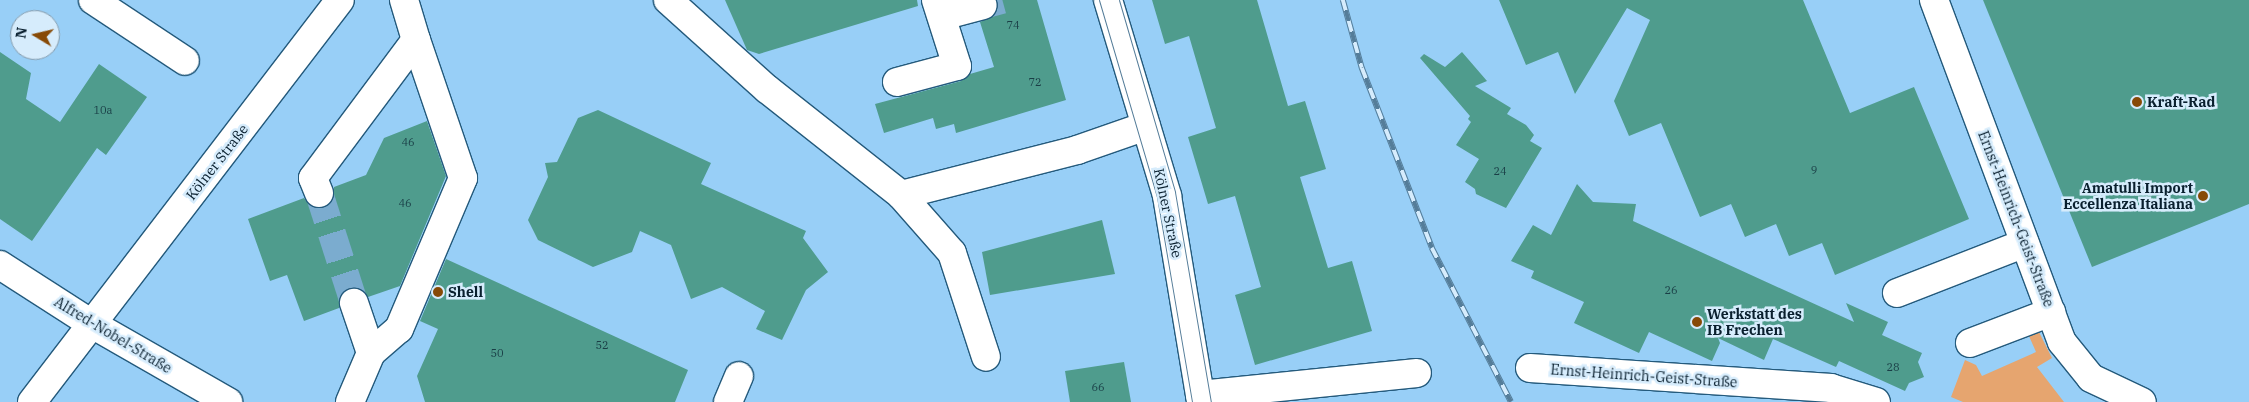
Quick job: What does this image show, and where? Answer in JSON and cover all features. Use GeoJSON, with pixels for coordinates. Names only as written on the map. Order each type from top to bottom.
{"type":"FeatureCollection","features":[{"type":"Feature","properties":{"kind":"street"},"geometry":{"type":"LineString","coordinates":[[93,0],[185,61]]}},
{"type":"Feature","properties":{"kind":"street","name":"Kölner Straße"},"geometry":{"type":"LineString","coordinates":[[32,402],[340,0]]}},
{"type":"Feature","properties":{"kind":"street"},"geometry":{"type":"LineString","coordinates":[[350,402],[371,353],[399,329],[463,178],[404,0]]}},
{"type":"Feature","properties":{"kind":"street"},"geometry":{"type":"LineString","coordinates":[[668,0],[774,94],[901,196],[952,254],[986,357]]}},
{"type":"Feature","properties":{"kind":"street","name":"Kölner Straße"},"geometry":{"type":"LineString","coordinates":[[1108,0],[1167,196],[1200,399]]}},
{"type":"Feature","properties":{"kind":"street","name":"Ernst-Heinrich-Geist-Straße"},"geometry":{"type":"LineString","coordinates":[[1934,0],[2062,342],[2079,367],[2102,385],[2142,402]]}},
{"type":"Feature","properties":{"kind":"street"},"geometry":{"type":"LineString","coordinates":[[898,82],[957,66],[939,8],[983,5]]}},
{"type":"Feature","properties":{"kind":"street"},"geometry":{"type":"LineString","coordinates":[[318,193],[313,178],[416,40]]}},
{"type":"Feature","properties":{"kind":"street"},"geometry":{"type":"LineString","coordinates":[[901,196],[1077,150],[1146,126]]}},
{"type":"Feature","properties":{"kind":"street"},"geometry":{"type":"LineString","coordinates":[[1897,293],[2025,243]]}},
{"type":"Feature","properties":{"kind":"street","name":"Alfred-Nobel-Straße"},"geometry":{"type":"LineString","coordinates":[[0,265],[92,324],[228,402]]}},
{"type":"Feature","properties":{"kind":"street"},"geometry":{"type":"LineString","coordinates":[[354,303],[371,353]]}},
{"type":"Feature","properties":{"kind":"street"},"geometry":{"type":"LineString","coordinates":[[1970,343],[2051,312]]}},
{"type":"Feature","properties":{"kind":"street","name":"Ernst-Heinrich-Geist-Straße"},"geometry":{"type":"LineString","coordinates":[[1530,368],[1747,393],[1831,388],[1876,402]]}},
{"type":"Feature","properties":{"kind":"street"},"geometry":{"type":"LineString","coordinates":[[1200,399],[1417,373]]}},
{"type":"Feature","properties":{"kind":"street"},"geometry":{"type":"LineString","coordinates":[[728,402],[739,376]]}},
{"type":"Feature","properties":{"kind":"shaded area"},"geometry":{"type":"Polygon","coordinates":[[[2039,332],[2052,358],[2037,367],[2064,402],[1963,402],[1951,397],[1965,360],[1976,365],[1982,376],[2036,352],[2029,336],[2039,332]]]}},
{"type":"Feature","properties":{"kind":"building"},"geometry":{"type":"Polygon","coordinates":[[[725,0],[917,0],[918,6],[759,54],[747,50],[725,0]]]}},
{"type":"Feature","properties":{"kind":"building"},"geometry":{"type":"Polygon","coordinates":[[[998,0],[1037,0],[1066,100],[956,133],[954,124],[936,129],[933,118],[884,133],[875,104],[961,81],[970,74],[994,67],[980,22],[994,16],[998,0]]]}},
{"type":"Feature","properties":{"kind":"building"},"geometry":{"type":"Polygon","coordinates":[[[1152,0],[1257,0],[1288,106],[1305,101],[1326,169],[1300,177],[1328,268],[1352,261],[1372,331],[1255,365],[1235,295],[1261,287],[1235,196],[1208,204],[1188,137],[1216,128],[1189,36],[1165,44],[1152,0]]]}},
{"type":"Feature","properties":{"kind":"building"},"geometry":{"type":"Polygon","coordinates":[[[1499,0],[1803,0],[1850,113],[1914,87],[1969,219],[1835,275],[1822,243],[1789,256],[1776,224],[1745,237],[1731,204],[1700,217],[1661,123],[1629,136],[1614,101],[1650,20],[1627,8],[1575,94],[1558,52],[1526,65],[1499,0]]]}},
{"type":"Feature","properties":{"kind":"building","name":"Kraft-Rad"},"geometry":{"type":"Polygon","coordinates":[[[1983,0],[2249,0],[2249,204],[2092,267],[1983,0]]]}},
{"type":"Feature","properties":{"kind":"building"},"geometry":{"type":"Polygon","coordinates":[[[0,52],[31,73],[26,99],[60,122],[99,64],[147,97],[106,155],[97,148],[32,241],[0,219],[0,52]]]}},
{"type":"Feature","properties":{"kind":"building"},"geometry":{"type":"Polygon","coordinates":[[[1462,52],[1487,81],[1475,86],[1511,108],[1507,114],[1526,125],[1534,135],[1530,141],[1542,148],[1506,208],[1476,194],[1475,189],[1465,182],[1479,159],[1456,145],[1471,122],[1468,119],[1470,116],[1420,58],[1424,54],[1445,67],[1462,52]]]}},
{"type":"Feature","properties":{"kind":"building"},"geometry":{"type":"Polygon","coordinates":[[[598,110],[711,163],[701,184],[806,231],[803,238],[828,272],[806,290],[782,340],[756,329],[765,311],[722,287],[691,299],[671,245],[640,231],[632,252],[593,267],[538,240],[528,220],[548,177],[545,163],[557,162],[578,118],[598,110]]]}},
{"type":"Feature","properties":{"kind":"building"},"geometry":{"type":"Polygon","coordinates":[[[427,121],[446,176],[400,286],[368,297],[358,288],[349,288],[339,300],[339,308],[304,321],[287,275],[270,281],[248,219],[304,198],[310,206],[325,207],[334,196],[334,187],[366,175],[384,138],[427,121]]]}},
{"type":"Feature","properties":{"kind":"building"},"geometry":{"type":"Polygon","coordinates":[[[1577,184],[1593,202],[1636,204],[1633,221],[1854,322],[1846,303],[1888,322],[1882,335],[1922,353],[1918,362],[1924,377],[1909,383],[1905,391],[1839,361],[1836,367],[1773,339],[1764,360],[1718,338],[1720,343],[1712,361],[1649,332],[1639,353],[1574,323],[1584,302],[1531,278],[1534,271],[1511,261],[1533,225],[1551,235],[1577,184]]]}},
{"type":"Feature","properties":{"kind":"building"},"geometry":{"type":"Polygon","coordinates":[[[1102,220],[1115,274],[990,295],[982,252],[1102,220]]]}},
{"type":"Feature","properties":{"kind":"building"},"geometry":{"type":"Polygon","coordinates":[[[446,259],[688,370],[675,402],[425,402],[417,376],[438,329],[420,321],[446,259]]]}},
{"type":"Feature","properties":{"kind":"building"},"geometry":{"type":"Polygon","coordinates":[[[1124,362],[1131,402],[1070,402],[1065,371],[1124,362]]]}},
{"type":"Feature","properties":{"kind":"tunnel"},"geometry":{"type":"LineString","coordinates":[[983,5],[1002,0]]}},
{"type":"Feature","properties":{"kind":"tunnel"},"geometry":{"type":"LineString","coordinates":[[319,193],[354,303]]}},
{"type":"Feature","properties":{"kind":"tram line"},"geometry":{"type":"LineString","coordinates":[[1099,0],[1157,197],[1192,402]]}},
{"type":"Feature","properties":{"kind":"tram line"},"geometry":{"type":"LineString","coordinates":[[1119,0],[1175,192],[1211,402]]}},
{"type":"Feature","properties":{"kind":"railway"},"geometry":{"type":"LineString","coordinates":[[1343,0],[1362,68],[1432,248],[1511,402]]}},
{"type":"Feature","properties":{"kind":"place","name":"Kraft-Rad"},"geometry":{"type":"Point","coordinates":[2137,102]}},
{"type":"Feature","properties":{"kind":"place","name":"Amatulli Import Eccellenza Italiana"},"geometry":{"type":"Point","coordinates":[2203,196]}},
{"type":"Feature","properties":{"kind":"place","name":"Shell"},"geometry":{"type":"Point","coordinates":[438,292]}},
{"type":"Feature","properties":{"kind":"place","name":"Werkstatt des IB Frechen"},"geometry":{"type":"Point","coordinates":[1697,322]}}]}
